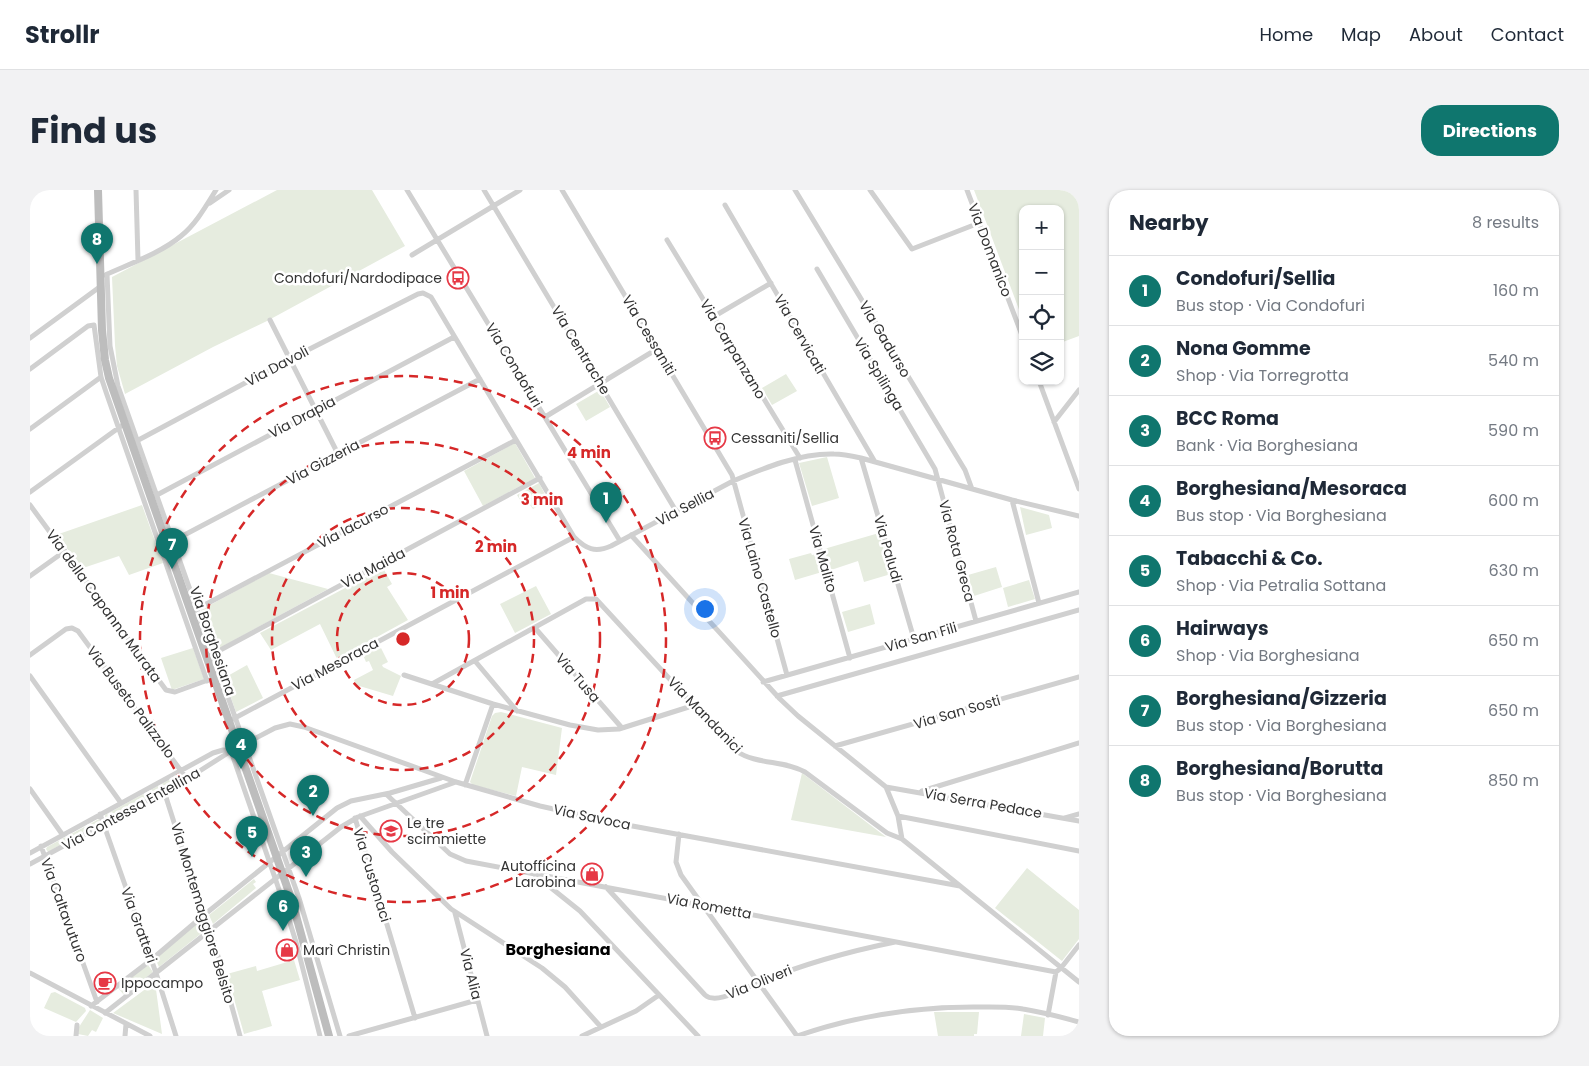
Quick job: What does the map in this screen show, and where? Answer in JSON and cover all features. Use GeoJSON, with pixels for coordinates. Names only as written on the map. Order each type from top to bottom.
{"type":"FeatureCollection","features":[{"type":"Feature","properties":{"kind":"street"},"geometry":{"type":"LineString","coordinates":[[136,190],[138,260]]}},
{"type":"Feature","properties":{"kind":"street"},"geometry":{"type":"LineString","coordinates":[[30,338],[103,279],[181,236],[192,225],[216,190]]}},
{"type":"Feature","properties":{"kind":"street"},"geometry":{"type":"LineString","coordinates":[[207,204],[228,190]]}},
{"type":"Feature","properties":{"kind":"street","name":"Via Condofuri"},"geometry":{"type":"LineString","coordinates":[[407,190],[620,541]]}},
{"type":"Feature","properties":{"kind":"street","name":"Via Centrache"},"geometry":{"type":"LineString","coordinates":[[484,190],[676,511]]}},
{"type":"Feature","properties":{"kind":"street"},"geometry":{"type":"LineString","coordinates":[[412,255],[520,190]]}},
{"type":"Feature","properties":{"kind":"street","name":"Via Cessaniti"},"geometry":{"type":"LineString","coordinates":[[562,190],[732,475],[733,481]]}},
{"type":"Feature","properties":{"kind":"street","name":"Via Gadurso"},"geometry":{"type":"LineString","coordinates":[[795,190],[964,468],[972,490]]}},
{"type":"Feature","properties":{"kind":"street"},"geometry":{"type":"LineString","coordinates":[[870,190],[912,248],[979,223]]}},
{"type":"Feature","properties":{"kind":"street","name":"Via Domanico"},"geometry":{"type":"LineString","coordinates":[[967,190],[1019,328]]}},
{"type":"Feature","properties":{"kind":"street","name":"Via Borghesiana"},"geometry":{"type":"LineString","coordinates":[[98,191],[105,360],[232,720],[238,748],[275,856],[278,876],[320,1036]]}},
{"type":"Feature","properties":{"kind":"street","name":"Via Cervicati"},"geometry":{"type":"LineString","coordinates":[[724,205],[875,462]]}},
{"type":"Feature","properties":{"kind":"street","name":"Via Carpanzano"},"geometry":{"type":"LineString","coordinates":[[667,240],[797,459]]}},
{"type":"Feature","properties":{"kind":"street","name":"Via Spilinga"},"geometry":{"type":"LineString","coordinates":[[817,269],[934,466],[938,480]]}},
{"type":"Feature","properties":{"kind":"street","name":"Via Borghesiana"},"geometry":{"type":"LineString","coordinates":[[103,279],[121,426],[134,443]]}},
{"type":"Feature","properties":{"kind":"street"},"geometry":{"type":"LineString","coordinates":[[713,317],[771,283]]}},
{"type":"Feature","properties":{"kind":"street","name":"Via Sellia"},"geometry":{"type":"LineString","coordinates":[[425,293],[430,297],[574,536],[582,545],[593,550],[604,549],[632,536],[733,481],[760,470],[797,459],[833,454],[861,458],[972,490],[1079,516]]}},
{"type":"Feature","properties":{"kind":"street","name":"Via Davoli"},"geometry":{"type":"LineString","coordinates":[[134,443],[290,359],[418,294],[425,293]]}},
{"type":"Feature","properties":{"kind":"street"},"geometry":{"type":"LineString","coordinates":[[270,320],[338,454]]}},
{"type":"Feature","properties":{"kind":"street","name":"Via Borghesiana"},"geometry":{"type":"LineString","coordinates":[[30,369],[88,326],[93,324],[96,328],[101,376],[121,426],[210,679],[232,720]]}},
{"type":"Feature","properties":{"kind":"street","name":"Via Drapia"},"geometry":{"type":"LineString","coordinates":[[153,497],[454,337]]}},
{"type":"Feature","properties":{"kind":"street"},"geometry":{"type":"LineString","coordinates":[[545,417],[657,349]]}},
{"type":"Feature","properties":{"kind":"street"},"geometry":{"type":"LineString","coordinates":[[30,429],[101,376]]}},
{"type":"Feature","properties":{"kind":"street","name":"Via Gizzeria"},"geometry":{"type":"LineString","coordinates":[[169,543],[480,379]]}},
{"type":"Feature","properties":{"kind":"street"},"geometry":{"type":"LineString","coordinates":[[1040,385],[1079,489]]}},
{"type":"Feature","properties":{"kind":"street"},"geometry":{"type":"LineString","coordinates":[[1054,422],[1079,390]]}},
{"type":"Feature","properties":{"kind":"street"},"geometry":{"type":"LineString","coordinates":[[30,492],[121,426]]}},
{"type":"Feature","properties":{"kind":"street","name":"Via Iacurso"},"geometry":{"type":"LineString","coordinates":[[193,611],[516,440]]}},
{"type":"Feature","properties":{"kind":"street","name":"Via Paludi"},"geometry":{"type":"LineString","coordinates":[[861,458],[914,639]]}},
{"type":"Feature","properties":{"kind":"street","name":"Via Malito"},"geometry":{"type":"LineString","coordinates":[[797,459],[850,658]]}},
{"type":"Feature","properties":{"kind":"street","name":"Via Maida"},"geometry":{"type":"LineString","coordinates":[[209,656],[540,478]]}},
{"type":"Feature","properties":{"kind":"street","name":"Via Rota Greca"},"geometry":{"type":"LineString","coordinates":[[938,480],[976,621]]}},
{"type":"Feature","properties":{"kind":"street","name":"Via Laino Castello"},"geometry":{"type":"LineString","coordinates":[[733,481],[787,675]]}},
{"type":"Feature","properties":{"kind":"street"},"geometry":{"type":"LineString","coordinates":[[1012,500],[1039,603]]}},
{"type":"Feature","properties":{"kind":"street","name":"Via della Capanna Murata"},"geometry":{"type":"LineString","coordinates":[[30,505],[166,690],[175,692],[210,679]]}},
{"type":"Feature","properties":{"kind":"street","name":"Via Mesoraca"},"geometry":{"type":"LineString","coordinates":[[232,720],[574,536]]}},
{"type":"Feature","properties":{"kind":"street"},"geometry":{"type":"LineString","coordinates":[[632,536],[763,682],[794,713],[886,787],[898,816],[902,839]]}},
{"type":"Feature","properties":{"kind":"street"},"geometry":{"type":"LineString","coordinates":[[30,576],[64,551]]}},
{"type":"Feature","properties":{"kind":"street","name":"Via San Fili"},"geometry":{"type":"LineString","coordinates":[[763,682],[1079,592]]}},
{"type":"Feature","properties":{"kind":"street","name":"Via Mandanici"},"geometry":{"type":"LineString","coordinates":[[432,684],[588,598],[596,599],[740,753],[755,760],[801,770],[887,833],[902,839],[1079,982]]}},
{"type":"Feature","properties":{"kind":"street","name":"Via San Fili"},"geometry":{"type":"LineString","coordinates":[[777,696],[1079,610]]}},
{"type":"Feature","properties":{"kind":"street","name":"Via Buseto Palizzolo"},"geometry":{"type":"LineString","coordinates":[[30,655],[65,630],[72,628],[79,632],[187,779]]}},
{"type":"Feature","properties":{"kind":"street","name":"Via Tusa"},"geometry":{"type":"LineString","coordinates":[[534,628],[622,728]]}},
{"type":"Feature","properties":{"kind":"street","name":"Via Borghesiana"},"geometry":{"type":"LineString","coordinates":[[209,656],[210,679]]}},
{"type":"Feature","properties":{"kind":"street"},"geometry":{"type":"LineString","coordinates":[[475,661],[518,711]]}},
{"type":"Feature","properties":{"kind":"street"},"geometry":{"type":"LineString","coordinates":[[404,675],[493,704],[594,730],[622,728],[695,705]]}},
{"type":"Feature","properties":{"kind":"street"},"geometry":{"type":"LineString","coordinates":[[30,676],[121,803]]}},
{"type":"Feature","properties":{"kind":"street","name":"Via San Sosti"},"geometry":{"type":"LineString","coordinates":[[835,746],[1079,677]]}},
{"type":"Feature","properties":{"kind":"street"},"geometry":{"type":"LineString","coordinates":[[465,785],[493,704]]}},
{"type":"Feature","properties":{"kind":"street","name":"Via Savoca"},"geometry":{"type":"LineString","coordinates":[[238,748],[278,726],[296,725],[442,778],[565,812],[960,886]]}},
{"type":"Feature","properties":{"kind":"street"},"geometry":{"type":"LineString","coordinates":[[921,792],[1079,743]]}},
{"type":"Feature","properties":{"kind":"street","name":"Via Contessa Entellina"},"geometry":{"type":"LineString","coordinates":[[30,853],[216,752],[238,748]]}},
{"type":"Feature","properties":{"kind":"street","name":"Via Contessa Entellina"},"geometry":{"type":"LineString","coordinates":[[30,864],[187,779],[238,748]]}},
{"type":"Feature","properties":{"kind":"street"},"geometry":{"type":"LineString","coordinates":[[92,1006],[152,960],[275,856],[341,805],[442,778]]}},
{"type":"Feature","properties":{"kind":"street"},"geometry":{"type":"LineString","coordinates":[[105,1013],[333,833],[358,817],[456,782]]}},
{"type":"Feature","properties":{"kind":"street","name":"Via Serra Pedace"},"geometry":{"type":"LineString","coordinates":[[886,787],[1079,821]]}},
{"type":"Feature","properties":{"kind":"street"},"geometry":{"type":"LineString","coordinates":[[30,789],[62,834]]}},
{"type":"Feature","properties":{"kind":"street","name":"Via Montemaggiore Belsito"},"geometry":{"type":"LineString","coordinates":[[164,791],[204,915],[211,931],[240,1036]]}},
{"type":"Feature","properties":{"kind":"street","name":"Via Rometta"},"geometry":{"type":"LineString","coordinates":[[386,794],[454,857],[469,862],[1056,972]]}},
{"type":"Feature","properties":{"kind":"street","name":"Via Gratteri"},"geometry":{"type":"LineString","coordinates":[[100,814],[152,960],[176,1036]]}},
{"type":"Feature","properties":{"kind":"street"},"geometry":{"type":"LineString","coordinates":[[1064,818],[1079,814]]}},
{"type":"Feature","properties":{"kind":"street"},"geometry":{"type":"LineString","coordinates":[[898,816],[1079,851]]}},
{"type":"Feature","properties":{"kind":"street"},"geometry":{"type":"LineString","coordinates":[[358,817],[424,885],[455,912],[542,968],[567,989],[601,1027]]}},
{"type":"Feature","properties":{"kind":"street","name":"Via Custonaci"},"geometry":{"type":"LineString","coordinates":[[358,817],[414,1018]]}},
{"type":"Feature","properties":{"kind":"street"},"geometry":{"type":"LineString","coordinates":[[679,834],[676,859],[683,877],[797,1036],[860,1017],[923,1008],[1015,1008],[1079,1022]]}},
{"type":"Feature","properties":{"kind":"street","name":"Via Caltavuturo"},"geometry":{"type":"LineString","coordinates":[[41,846],[97,1002]]}},
{"type":"Feature","properties":{"kind":"street","name":"Via Borghesiana"},"geometry":{"type":"LineString","coordinates":[[275,856],[288,868],[307,920],[340,1036]]}},
{"type":"Feature","properties":{"kind":"street"},"geometry":{"type":"LineString","coordinates":[[532,874],[580,910],[698,1036]]}},
{"type":"Feature","properties":{"kind":"street","name":"Via Borghesiana"},"geometry":{"type":"LineString","coordinates":[[278,876],[300,928],[329,1036]]}},
{"type":"Feature","properties":{"kind":"street","name":"Via Oliveri"},"geometry":{"type":"LineString","coordinates":[[606,887],[708,998],[720,998],[758,982],[827,958],[898,942]]}},
{"type":"Feature","properties":{"kind":"street","name":"Via Alia"},"geometry":{"type":"LineString","coordinates":[[455,912],[487,1036]]}},
{"type":"Feature","properties":{"kind":"street"},"geometry":{"type":"LineString","coordinates":[[1048,1015],[1056,972],[1079,945]]}},
{"type":"Feature","properties":{"kind":"street"},"geometry":{"type":"LineString","coordinates":[[30,973],[150,1036]]}},
{"type":"Feature","properties":{"kind":"street"},"geometry":{"type":"LineString","coordinates":[[582,1036],[636,1012],[659,995]]}},
{"type":"Feature","properties":{"kind":"street"},"geometry":{"type":"LineString","coordinates":[[349,1036],[477,1000]]}},
{"type":"Feature","properties":{"kind":"street"},"geometry":{"type":"LineString","coordinates":[[125,1036],[126,1024]]}},
{"type":"Feature","properties":{"kind":"street"},"geometry":{"type":"LineString","coordinates":[[76,1036],[77,1025]]}},
{"type":"Feature","properties":{"kind":"shaded area"},"geometry":{"type":"Polygon","coordinates":[[[277,190],[372,190],[405,246],[267,321],[213,347],[125,394],[117,366],[112,277],[277,190]]]}},
{"type":"Feature","properties":{"kind":"shaded area"},"geometry":{"type":"Polygon","coordinates":[[[974,190],[1079,190],[1079,336],[1064,342],[1064,205],[1019,205],[1019,309],[974,190]]]}},
{"type":"Feature","properties":{"kind":"shaded area"},"geometry":{"type":"Polygon","coordinates":[[[786,374],[797,391],[772,405],[762,388],[786,374]]]}},
{"type":"Feature","properties":{"kind":"shaded area"},"geometry":{"type":"Polygon","coordinates":[[[600,390],[610,407],[586,421],[576,404],[600,390]]]}},
{"type":"Feature","properties":{"kind":"shaded area"},"geometry":{"type":"Polygon","coordinates":[[[515,443],[535,478],[483,506],[464,471],[515,443]]]}},
{"type":"Feature","properties":{"kind":"shaded area"},"geometry":{"type":"Polygon","coordinates":[[[827,457],[839,498],[812,506],[799,463],[827,457]]]}},
{"type":"Feature","properties":{"kind":"shaded area"},"geometry":{"type":"Polygon","coordinates":[[[539,483],[548,500],[533,509],[530,505],[526,507],[517,495],[539,483]]]}},
{"type":"Feature","properties":{"kind":"shaded area"},"geometry":{"type":"Polygon","coordinates":[[[142,505],[163,563],[129,575],[119,556],[83,568],[56,535],[142,505]]]}},
{"type":"Feature","properties":{"kind":"shaded area"},"geometry":{"type":"Polygon","coordinates":[[[1020,507],[1049,515],[1052,528],[1026,535],[1020,507]]]}},
{"type":"Feature","properties":{"kind":"shaded area"},"geometry":{"type":"Polygon","coordinates":[[[879,533],[891,574],[864,582],[858,561],[831,570],[824,549],[879,533]]]}},
{"type":"Feature","properties":{"kind":"shaded area"},"geometry":{"type":"Polygon","coordinates":[[[811,553],[812,555],[817,554],[822,572],[795,580],[789,559],[811,553]]]}},
{"type":"Feature","properties":{"kind":"shaded area"},"geometry":{"type":"Polygon","coordinates":[[[996,567],[1002,587],[974,596],[968,575],[996,567]]]}},
{"type":"Feature","properties":{"kind":"shaded area"},"geometry":{"type":"Polygon","coordinates":[[[383,568],[392,584],[387,587],[408,620],[337,659],[320,624],[271,650],[260,633],[383,568]]]}},
{"type":"Feature","properties":{"kind":"shaded area"},"geometry":{"type":"Polygon","coordinates":[[[269,573],[328,589],[214,651],[201,610],[269,573]]]}},
{"type":"Feature","properties":{"kind":"shaded area"},"geometry":{"type":"Polygon","coordinates":[[[1029,580],[1035,599],[1008,607],[1003,588],[1029,580]]]}},
{"type":"Feature","properties":{"kind":"shaded area"},"geometry":{"type":"Polygon","coordinates":[[[536,586],[551,614],[515,633],[500,604],[536,586]]]}},
{"type":"Feature","properties":{"kind":"shaded area"},"geometry":{"type":"Polygon","coordinates":[[[870,604],[875,624],[848,632],[842,612],[870,604]]]}},
{"type":"Feature","properties":{"kind":"shaded area"},"geometry":{"type":"Polygon","coordinates":[[[380,646],[388,662],[382,665],[383,667],[401,676],[393,696],[356,685],[354,680],[373,670],[369,661],[366,662],[363,655],[380,646]]]}},
{"type":"Feature","properties":{"kind":"shaded area"},"geometry":{"type":"Polygon","coordinates":[[[193,648],[204,679],[172,690],[161,658],[193,648]]]}},
{"type":"Feature","properties":{"kind":"shaded area"},"geometry":{"type":"Polygon","coordinates":[[[247,665],[263,698],[236,712],[224,678],[247,665]]]}},
{"type":"Feature","properties":{"kind":"shaded area"},"geometry":{"type":"Polygon","coordinates":[[[501,712],[562,728],[556,775],[522,767],[516,796],[473,785],[470,782],[492,716],[495,713],[501,712]]]}},
{"type":"Feature","properties":{"kind":"shaded area"},"geometry":{"type":"Polygon","coordinates":[[[802,773],[886,837],[791,820],[802,773]]]}},
{"type":"Feature","properties":{"kind":"shaded area"},"geometry":{"type":"Polygon","coordinates":[[[179,776],[178,780],[105,819],[105,815],[179,776]]]}},
{"type":"Feature","properties":{"kind":"shaded area"},"geometry":{"type":"Polygon","coordinates":[[[99,819],[99,823],[48,852],[46,849],[47,847],[99,819]]]}},
{"type":"Feature","properties":{"kind":"shaded area"},"geometry":{"type":"Polygon","coordinates":[[[1027,868],[1079,910],[1079,939],[1062,961],[995,908],[1027,868]]]}},
{"type":"Feature","properties":{"kind":"shaded area"},"geometry":{"type":"Polygon","coordinates":[[[254,879],[256,882],[253,884],[256,888],[213,924],[209,915],[254,879]]]}},
{"type":"Feature","properties":{"kind":"shaded area"},"geometry":{"type":"Polygon","coordinates":[[[203,918],[208,928],[159,967],[155,958],[203,918]]]}},
{"type":"Feature","properties":{"kind":"shaded area"},"geometry":{"type":"Polygon","coordinates":[[[294,960],[300,980],[262,991],[272,1026],[244,1034],[227,974],[256,966],[257,971],[294,960]]]}},
{"type":"Feature","properties":{"kind":"shaded area"},"geometry":{"type":"Polygon","coordinates":[[[148,965],[153,972],[124,995],[118,988],[148,965]]]}},
{"type":"Feature","properties":{"kind":"shaded area"},"geometry":{"type":"Polygon","coordinates":[[[155,982],[162,1034],[113,1013],[155,982]]]}},
{"type":"Feature","properties":{"kind":"shaded area"},"geometry":{"type":"Polygon","coordinates":[[[55,992],[85,1008],[86,1011],[76,1022],[44,1008],[51,993],[55,992]]]}},
{"type":"Feature","properties":{"kind":"shaded area"},"geometry":{"type":"Polygon","coordinates":[[[90,1010],[103,1018],[96,1032],[92,1030],[88,1036],[78,1034],[79,1027],[90,1010]]]}},
{"type":"Feature","properties":{"kind":"shaded area"},"geometry":{"type":"Polygon","coordinates":[[[934,1012],[979,1012],[977,1034],[974,1034],[974,1036],[938,1036],[934,1012]]]}},
{"type":"Feature","properties":{"kind":"shaded area"},"geometry":{"type":"Polygon","coordinates":[[[1024,1014],[1045,1018],[1043,1036],[1021,1036],[1024,1014]]]}},
{"type":"Feature","properties":{"kind":"place","name":"Borghesiana/Borutta"},"geometry":{"type":"Point","coordinates":[97,264]}},
{"type":"Feature","properties":{"kind":"place","name":"Condofuri/Nardodipace"},"geometry":{"type":"Point","coordinates":[458,278]}},
{"type":"Feature","properties":{"kind":"place","name":"Cessaniti/Sellia"},"geometry":{"type":"Point","coordinates":[715,438]}},
{"type":"Feature","properties":{"kind":"place","name":"Condofuri/Sellia"},"geometry":{"type":"Point","coordinates":[606,523]}},
{"type":"Feature","properties":{"kind":"place","name":"Borghesiana/Gizzeria"},"geometry":{"type":"Point","coordinates":[172,569]}},
{"type":"Feature","properties":{"kind":"place","name":"Borghesiana/Mesoraca"},"geometry":{"type":"Point","coordinates":[241,769]}},
{"type":"Feature","properties":{"kind":"place","name":"Nona Gomme"},"geometry":{"type":"Point","coordinates":[313,816]}},
{"type":"Feature","properties":{"kind":"place","name":"Le tre scimmiette"},"geometry":{"type":"Point","coordinates":[391,831]}},
{"type":"Feature","properties":{"kind":"place","name":"Tabacchi & Co."},"geometry":{"type":"Point","coordinates":[252,857]}},
{"type":"Feature","properties":{"kind":"place","name":"Autofficina Larobina"},"geometry":{"type":"Point","coordinates":[592,874]}},
{"type":"Feature","properties":{"kind":"place","name":"BCC Roma"},"geometry":{"type":"Point","coordinates":[306,877]}},
{"type":"Feature","properties":{"kind":"place","name":"Hairways"},"geometry":{"type":"Point","coordinates":[283,931]}},
{"type":"Feature","properties":{"kind":"place","name":"Marì Christin"},"geometry":{"type":"Point","coordinates":[287,950]}},
{"type":"Feature","properties":{"kind":"place","name":"Ippocampo"},"geometry":{"type":"Point","coordinates":[105,983]}},
{"type":"Feature","properties":{"kind":"district","name":"Borghesiana"},"geometry":{"type":"Point","coordinates":[558,949]}}]}
